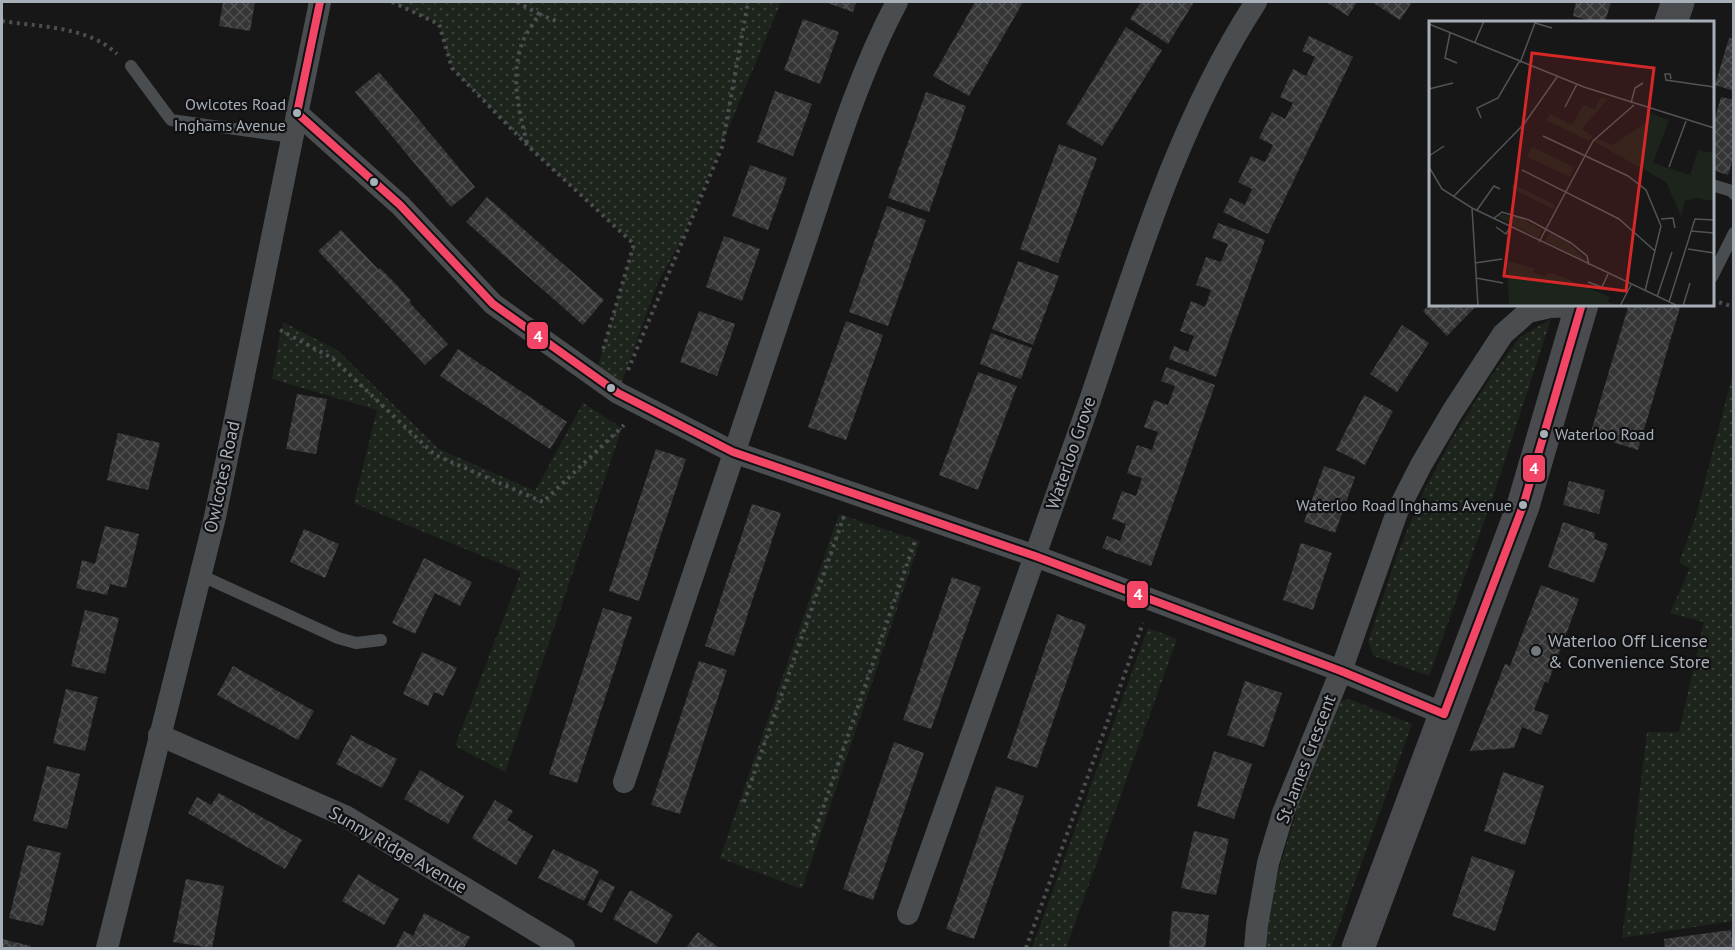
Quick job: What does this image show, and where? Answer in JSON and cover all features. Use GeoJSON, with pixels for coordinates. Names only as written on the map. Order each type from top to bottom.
{"type":"FeatureCollection","features":[{"type":"Feature","properties":{"kind":"main road"},"geometry":{"type":"LineString","coordinates":[[1671,21],[1678,2]]}},
{"type":"Feature","properties":{"kind":"main road"},"geometry":{"type":"LineString","coordinates":[[1359,948],[1523,506],[1582,306]]}},
{"type":"Feature","properties":{"kind":"street","name":"Owlcotes Road"},"geometry":{"type":"LineString","coordinates":[[107,948],[214,517],[320,2]]}},
{"type":"Feature","properties":{"kind":"street"},"geometry":{"type":"LineString","coordinates":[[624,782],[733,452],[858,90],[897,2]]}},
{"type":"Feature","properties":{"kind":"street","name":"Waterloo Grove"},"geometry":{"type":"LineString","coordinates":[[908,914],[1157,205],[1192,120],[1241,24],[1256,2]]}},
{"type":"Feature","properties":{"kind":"street"},"geometry":{"type":"LineString","coordinates":[[297,113],[400,205],[493,304],[618,393],[733,452],[1035,556],[1341,671],[1444,714]]}},
{"type":"Feature","properties":{"kind":"street","name":"St James Crescent"},"geometry":{"type":"LineString","coordinates":[[1255,948],[1268,864],[1283,813],[1341,671],[1397,512],[1421,465],[1503,334],[1528,312],[1566,306]]}},
{"type":"Feature","properties":{"kind":"street","name":"Sunny Ridge Avenue"},"geometry":{"type":"LineString","coordinates":[[159,735],[345,816],[564,948]]}},
{"type":"Feature","properties":{"kind":"lane"},"geometry":{"type":"LineString","coordinates":[[130,66],[171,120],[292,137]]}},
{"type":"Feature","properties":{"kind":"lane"},"geometry":{"type":"LineString","coordinates":[[1714,185],[1732,191],[1734,194]]}},
{"type":"Feature","properties":{"kind":"lane"},"geometry":{"type":"LineString","coordinates":[[1714,275],[1734,233]]}},
{"type":"Feature","properties":{"kind":"lane"},"geometry":{"type":"LineString","coordinates":[[200,575],[338,638],[356,644],[381,640]]}},
{"type":"Feature","properties":{"kind":"path"},"geometry":{"type":"LineString","coordinates":[[392,2],[439,24],[452,68],[529,147],[634,244],[595,376]]}},
{"type":"Feature","properties":{"kind":"path"},"geometry":{"type":"LineString","coordinates":[[517,2],[556,21]]}},
{"type":"Feature","properties":{"kind":"path"},"geometry":{"type":"LineString","coordinates":[[618,393],[722,147],[748,2]]}},
{"type":"Feature","properties":{"kind":"path"},"geometry":{"type":"LineString","coordinates":[[529,147],[518,107],[515,73],[523,41],[539,14]]}},
{"type":"Feature","properties":{"kind":"path"},"geometry":{"type":"LineString","coordinates":[[2,21],[74,32],[95,39],[112,48],[130,66]]}},
{"type":"Feature","properties":{"kind":"path"},"geometry":{"type":"LineString","coordinates":[[1714,300],[1734,307]]}},
{"type":"Feature","properties":{"kind":"path"},"geometry":{"type":"LineString","coordinates":[[255,317],[332,358],[435,455],[543,502],[644,406]]}},
{"type":"Feature","properties":{"kind":"path"},"geometry":{"type":"LineString","coordinates":[[744,802],[852,493]]}},
{"type":"Feature","properties":{"kind":"path"},"geometry":{"type":"LineString","coordinates":[[811,843],[924,518]]}},
{"type":"Feature","properties":{"kind":"path"},"geometry":{"type":"LineString","coordinates":[[1026,948],[1151,600]]}},
{"type":"Feature","properties":{"kind":"shaded area"},"geometry":{"type":"Polygon","coordinates":[[[392,2],[781,2],[683,237],[658,282],[618,393],[595,376],[634,244],[529,147],[452,68],[439,24],[392,2]]]}},
{"type":"Feature","properties":{"kind":"shaded area"},"geometry":{"type":"Polygon","coordinates":[[[1551,319],[1495,491],[1429,676],[1374,656],[1368,641],[1397,555],[1422,495],[1450,442],[1492,375],[1520,337],[1551,319]]]}},
{"type":"Feature","properties":{"kind":"shaded area"},"geometry":{"type":"Polygon","coordinates":[[[283,322],[337,350],[439,449],[535,491],[583,403],[622,428],[505,772],[455,746],[521,572],[354,503],[377,410],[272,379],[283,322]]]}},
{"type":"Feature","properties":{"kind":"shaded area"},"geometry":{"type":"Polygon","coordinates":[[[1733,373],[1733,921],[1622,938],[1647,732],[1679,732],[1704,622],[1670,613],[1690,568],[1679,563],[1696,516],[1733,373]]]}},
{"type":"Feature","properties":{"kind":"shaded area"},"geometry":{"type":"Polygon","coordinates":[[[839,514],[920,541],[802,889],[720,858],[839,514]]]}},
{"type":"Feature","properties":{"kind":"shaded area"},"geometry":{"type":"Polygon","coordinates":[[[1148,628],[1177,639],[1066,948],[1032,948],[1148,628]]]}},
{"type":"Feature","properties":{"kind":"shaded area"},"geometry":{"type":"Polygon","coordinates":[[[1349,699],[1412,724],[1331,948],[1265,948],[1272,893],[1297,809],[1338,702],[1349,699]]]}},
{"type":"Feature","properties":{"kind":"building"},"geometry":{"type":"Polygon","coordinates":[[[223,2],[255,2],[250,31],[219,26],[223,2]]]}},
{"type":"Feature","properties":{"kind":"building"},"geometry":{"type":"Polygon","coordinates":[[[825,2],[856,2],[853,12],[825,2]]]}},
{"type":"Feature","properties":{"kind":"building"},"geometry":{"type":"Polygon","coordinates":[[[975,2],[1023,2],[969,96],[933,76],[975,2]]]}},
{"type":"Feature","properties":{"kind":"building"},"geometry":{"type":"Polygon","coordinates":[[[1141,2],[1194,2],[1168,44],[1130,19],[1141,2]]]}},
{"type":"Feature","properties":{"kind":"building"},"geometry":{"type":"Polygon","coordinates":[[[1326,2],[1357,2],[1348,16],[1326,2]]]}},
{"type":"Feature","properties":{"kind":"building"},"geometry":{"type":"Polygon","coordinates":[[[1372,2],[1412,2],[1400,20],[1372,2]]]}},
{"type":"Feature","properties":{"kind":"building"},"geometry":{"type":"Polygon","coordinates":[[[1576,2],[1611,2],[1605,21],[1591,21],[1573,16],[1576,2]]]}},
{"type":"Feature","properties":{"kind":"building"},"geometry":{"type":"Polygon","coordinates":[[[803,19],[839,32],[820,84],[784,70],[803,19]]]}},
{"type":"Feature","properties":{"kind":"building"},"geometry":{"type":"Polygon","coordinates":[[[1126,27],[1162,50],[1102,146],[1066,124],[1126,27]]]}},
{"type":"Feature","properties":{"kind":"building"},"geometry":{"type":"Polygon","coordinates":[[[1309,36],[1353,57],[1268,234],[1223,212],[1230,198],[1245,205],[1252,189],[1238,182],[1251,156],[1265,162],[1273,145],[1259,138],[1272,112],[1285,119],[1293,103],[1280,97],[1293,69],[1306,76],[1315,57],[1302,51],[1309,36]]]}},
{"type":"Feature","properties":{"kind":"building"},"geometry":{"type":"Polygon","coordinates":[[[1729,38],[1734,39],[1734,91],[1715,85],[1729,38]]]}},
{"type":"Feature","properties":{"kind":"building"},"geometry":{"type":"Polygon","coordinates":[[[379,72],[475,187],[451,207],[355,92],[379,72]]]}},
{"type":"Feature","properties":{"kind":"building"},"geometry":{"type":"Polygon","coordinates":[[[775,91],[812,104],[793,156],[757,142],[775,91]]]}},
{"type":"Feature","properties":{"kind":"building"},"geometry":{"type":"Polygon","coordinates":[[[926,92],[966,106],[929,212],[888,198],[926,92]]]}},
{"type":"Feature","properties":{"kind":"building"},"geometry":{"type":"Polygon","coordinates":[[[1721,97],[1734,100],[1734,155],[1728,175],[1714,170],[1714,122],[1721,97]]]}},
{"type":"Feature","properties":{"kind":"building"},"geometry":{"type":"Polygon","coordinates":[[[1059,144],[1097,158],[1058,263],[1020,249],[1059,144]]]}},
{"type":"Feature","properties":{"kind":"building"},"geometry":{"type":"Polygon","coordinates":[[[750,165],[787,178],[768,230],[732,216],[750,165]]]}},
{"type":"Feature","properties":{"kind":"building"},"geometry":{"type":"Polygon","coordinates":[[[487,197],[604,300],[583,325],[466,222],[487,197]]]}},
{"type":"Feature","properties":{"kind":"building"},"geometry":{"type":"Polygon","coordinates":[[[887,206],[926,220],[888,326],[849,312],[887,206]]]}},
{"type":"Feature","properties":{"kind":"building"},"geometry":{"type":"Polygon","coordinates":[[[1218,223],[1265,240],[1216,377],[1169,359],[1174,346],[1188,352],[1194,336],[1180,331],[1191,301],[1205,307],[1211,290],[1196,285],[1206,257],[1221,262],[1228,244],[1212,238],[1218,223]]]}},
{"type":"Feature","properties":{"kind":"building"},"geometry":{"type":"Polygon","coordinates":[[[341,230],[379,270],[380,268],[396,284],[411,301],[409,302],[448,344],[425,365],[318,251],[341,230]]]}},
{"type":"Feature","properties":{"kind":"building"},"geometry":{"type":"Polygon","coordinates":[[[724,236],[760,249],[742,301],[706,287],[724,236]]]}},
{"type":"Feature","properties":{"kind":"building"},"geometry":{"type":"Polygon","coordinates":[[[1018,261],[1059,276],[1033,345],[992,329],[1018,261]]]}},
{"type":"Feature","properties":{"kind":"building"},"geometry":{"type":"Polygon","coordinates":[[[1429,305],[1476,306],[1447,336],[1423,311],[1429,305]]]}},
{"type":"Feature","properties":{"kind":"building"},"geometry":{"type":"Polygon","coordinates":[[[1628,306],[1680,306],[1638,450],[1590,435],[1628,306]]]}},
{"type":"Feature","properties":{"kind":"building"},"geometry":{"type":"Polygon","coordinates":[[[699,311],[735,324],[717,376],[680,362],[699,311]]]}},
{"type":"Feature","properties":{"kind":"building"},"geometry":{"type":"Polygon","coordinates":[[[846,321],[883,335],[846,440],[808,427],[846,321]]]}},
{"type":"Feature","properties":{"kind":"building"},"geometry":{"type":"Polygon","coordinates":[[[1402,325],[1429,343],[1397,392],[1370,374],[1402,325]]]}},
{"type":"Feature","properties":{"kind":"building"},"geometry":{"type":"Polygon","coordinates":[[[991,333],[1032,348],[1021,379],[980,364],[991,333]]]}},
{"type":"Feature","properties":{"kind":"building"},"geometry":{"type":"Polygon","coordinates":[[[458,349],[567,422],[550,449],[440,376],[458,349]]]}},
{"type":"Feature","properties":{"kind":"building"},"geometry":{"type":"Polygon","coordinates":[[[1166,367],[1215,385],[1151,566],[1102,548],[1107,536],[1120,541],[1126,524],[1112,519],[1122,491],[1136,496],[1142,478],[1127,473],[1137,445],[1152,450],[1158,432],[1144,427],[1154,400],[1168,405],[1175,386],[1161,381],[1166,367]]]}},
{"type":"Feature","properties":{"kind":"building"},"geometry":{"type":"Polygon","coordinates":[[[978,372],[1017,386],[978,490],[939,475],[978,372]]]}},
{"type":"Feature","properties":{"kind":"building"},"geometry":{"type":"Polygon","coordinates":[[[297,394],[327,399],[316,454],[286,449],[297,394]]]}},
{"type":"Feature","properties":{"kind":"building"},"geometry":{"type":"Polygon","coordinates":[[[1364,395],[1393,411],[1365,465],[1336,450],[1364,395]]]}},
{"type":"Feature","properties":{"kind":"building"},"geometry":{"type":"Polygon","coordinates":[[[118,433],[160,443],[148,490],[107,480],[118,433]]]}},
{"type":"Feature","properties":{"kind":"building"},"geometry":{"type":"Polygon","coordinates":[[[656,449],[686,459],[639,601],[609,591],[656,449]]]}},
{"type":"Feature","properties":{"kind":"building"},"geometry":{"type":"Polygon","coordinates":[[[1324,466],[1355,477],[1335,533],[1304,522],[1324,466]]]}},
{"type":"Feature","properties":{"kind":"building"},"geometry":{"type":"Polygon","coordinates":[[[1569,481],[1605,490],[1599,514],[1563,505],[1569,481]]]}},
{"type":"Feature","properties":{"kind":"building"},"geometry":{"type":"Polygon","coordinates":[[[752,504],[781,513],[734,656],[705,646],[752,504]]]}},
{"type":"Feature","properties":{"kind":"building"},"geometry":{"type":"Polygon","coordinates":[[[1563,522],[1595,533],[1594,539],[1608,544],[1594,583],[1548,567],[1563,522]]]}},
{"type":"Feature","properties":{"kind":"building"},"geometry":{"type":"Polygon","coordinates":[[[105,526],[139,534],[126,588],[110,584],[107,595],[76,588],[82,560],[95,564],[105,526]]]}},
{"type":"Feature","properties":{"kind":"building"},"geometry":{"type":"Polygon","coordinates":[[[304,529],[339,544],[325,578],[290,562],[304,529]]]}},
{"type":"Feature","properties":{"kind":"building"},"geometry":{"type":"Polygon","coordinates":[[[1301,543],[1332,553],[1313,610],[1283,600],[1301,543]]]}},
{"type":"Feature","properties":{"kind":"building"},"geometry":{"type":"Polygon","coordinates":[[[424,558],[472,582],[460,606],[435,593],[415,634],[392,623],[424,558]]]}},
{"type":"Feature","properties":{"kind":"building"},"geometry":{"type":"Polygon","coordinates":[[[952,577],[981,587],[931,729],[903,720],[952,577]]]}},
{"type":"Feature","properties":{"kind":"building"},"geometry":{"type":"Polygon","coordinates":[[[1541,585],[1579,599],[1548,683],[1545,681],[1534,710],[1549,715],[1541,735],[1522,727],[1514,748],[1470,751],[1505,664],[1510,666],[1541,585]]]}},
{"type":"Feature","properties":{"kind":"building"},"geometry":{"type":"Polygon","coordinates":[[[603,608],[632,617],[577,783],[549,774],[603,608]]]}},
{"type":"Feature","properties":{"kind":"building"},"geometry":{"type":"Polygon","coordinates":[[[85,610],[119,618],[105,674],[71,666],[85,610]]]}},
{"type":"Feature","properties":{"kind":"building"},"geometry":{"type":"Polygon","coordinates":[[[1057,614],[1086,625],[1037,768],[1007,758],[1057,614]]]}},
{"type":"Feature","properties":{"kind":"building"},"geometry":{"type":"Polygon","coordinates":[[[422,652],[457,668],[443,696],[434,692],[428,706],[403,694],[422,652]]]}},
{"type":"Feature","properties":{"kind":"building"},"geometry":{"type":"Polygon","coordinates":[[[699,661],[727,670],[680,814],[651,805],[699,661]]]}},
{"type":"Feature","properties":{"kind":"building"},"geometry":{"type":"Polygon","coordinates":[[[233,666],[314,711],[298,740],[217,695],[233,666]]]}},
{"type":"Feature","properties":{"kind":"building"},"geometry":{"type":"Polygon","coordinates":[[[1245,681],[1282,693],[1264,747],[1227,735],[1245,681]]]}},
{"type":"Feature","properties":{"kind":"building"},"geometry":{"type":"Polygon","coordinates":[[[66,689],[98,697],[85,751],[53,743],[66,689]]]}},
{"type":"Feature","properties":{"kind":"building"},"geometry":{"type":"Polygon","coordinates":[[[351,735],[397,759],[382,788],[336,764],[351,735]]]}},
{"type":"Feature","properties":{"kind":"building"},"geometry":{"type":"Polygon","coordinates":[[[894,742],[924,753],[873,900],[843,889],[894,742]]]}},
{"type":"Feature","properties":{"kind":"building"},"geometry":{"type":"Polygon","coordinates":[[[1214,751],[1252,764],[1234,819],[1197,806],[1214,751]]]}},
{"type":"Feature","properties":{"kind":"building"},"geometry":{"type":"Polygon","coordinates":[[[47,766],[80,774],[67,829],[33,821],[47,766]]]}},
{"type":"Feature","properties":{"kind":"building"},"geometry":{"type":"Polygon","coordinates":[[[420,770],[464,796],[448,824],[404,799],[420,770]]]}},
{"type":"Feature","properties":{"kind":"building"},"geometry":{"type":"Polygon","coordinates":[[[1503,772],[1544,786],[1525,845],[1484,831],[1503,772]]]}},
{"type":"Feature","properties":{"kind":"building"},"geometry":{"type":"Polygon","coordinates":[[[996,786],[1024,796],[974,939],[946,929],[996,786]]]}},
{"type":"Feature","properties":{"kind":"building"},"geometry":{"type":"Polygon","coordinates":[[[219,793],[302,840],[285,869],[188,813],[197,797],[211,805],[219,793]]]}},
{"type":"Feature","properties":{"kind":"building"},"geometry":{"type":"Polygon","coordinates":[[[495,800],[513,811],[507,820],[533,836],[516,865],[472,838],[495,800]]]}},
{"type":"Feature","properties":{"kind":"building"},"geometry":{"type":"Polygon","coordinates":[[[1194,831],[1229,839],[1216,895],[1181,888],[1194,831]]]}},
{"type":"Feature","properties":{"kind":"building"},"geometry":{"type":"Polygon","coordinates":[[[27,845],[61,853],[43,926],[9,918],[27,845]]]}},
{"type":"Feature","properties":{"kind":"building"},"geometry":{"type":"Polygon","coordinates":[[[553,849],[599,871],[584,901],[538,878],[553,849]]]}},
{"type":"Feature","properties":{"kind":"building"},"geometry":{"type":"Polygon","coordinates":[[[1472,856],[1515,871],[1495,931],[1452,916],[1472,856]]]}},
{"type":"Feature","properties":{"kind":"building"},"geometry":{"type":"Polygon","coordinates":[[[358,874],[399,899],[384,925],[342,901],[358,874]]]}},
{"type":"Feature","properties":{"kind":"building"},"geometry":{"type":"Polygon","coordinates":[[[186,879],[224,886],[212,948],[173,942],[186,879]]]}},
{"type":"Feature","properties":{"kind":"building"},"geometry":{"type":"Polygon","coordinates":[[[600,879],[615,887],[602,913],[587,905],[600,879]]]}},
{"type":"Feature","properties":{"kind":"building"},"geometry":{"type":"Polygon","coordinates":[[[630,890],[673,915],[657,944],[613,919],[630,890]]]}},
{"type":"Feature","properties":{"kind":"building"},"geometry":{"type":"Polygon","coordinates":[[[1172,911],[1209,915],[1205,948],[1169,948],[1172,911]]]}},
{"type":"Feature","properties":{"kind":"building"},"geometry":{"type":"Polygon","coordinates":[[[424,913],[470,937],[464,948],[422,946],[420,948],[395,948],[404,931],[413,936],[424,913]]]}},
{"type":"Feature","properties":{"kind":"building"},"geometry":{"type":"Polygon","coordinates":[[[1731,930],[1733,948],[1665,948],[1664,939],[1731,930]]]}},
{"type":"Feature","properties":{"kind":"building"},"geometry":{"type":"Polygon","coordinates":[[[698,932],[719,948],[686,948],[698,932]]]}},
{"type":"Feature","properties":{"kind":"building"},"geometry":{"type":"Polygon","coordinates":[[[2,939],[31,946],[31,948],[2,948],[2,939]]]}},
{"type":"Feature","properties":{"kind":"transit line","name":"4"},"geometry":{"type":"LineString","coordinates":[[297,113],[320,2]]}},
{"type":"Feature","properties":{"kind":"transit line","name":"4"},"geometry":{"type":"LineString","coordinates":[[297,113],[400,205],[493,304],[618,393],[733,452],[1035,556],[1341,671],[1444,714]]}},
{"type":"Feature","properties":{"kind":"transit line","name":"4"},"geometry":{"type":"LineString","coordinates":[[1444,714],[1523,506],[1581,306]]}},
{"type":"Feature","properties":{"kind":"place","name":"Owlcotes Road Inghams Avenue"},"geometry":{"type":"Point","coordinates":[297,113]}},
{"type":"Feature","properties":{"kind":"place","name":"Waterloo Road"},"geometry":{"type":"Point","coordinates":[1544,434]}},
{"type":"Feature","properties":{"kind":"place","name":"Waterloo Road Inghams Avenue"},"geometry":{"type":"Point","coordinates":[1523,505]}},
{"type":"Feature","properties":{"kind":"place","name":"Waterloo Off License & Convenience Store"},"geometry":{"type":"Point","coordinates":[1536,651]}}]}
